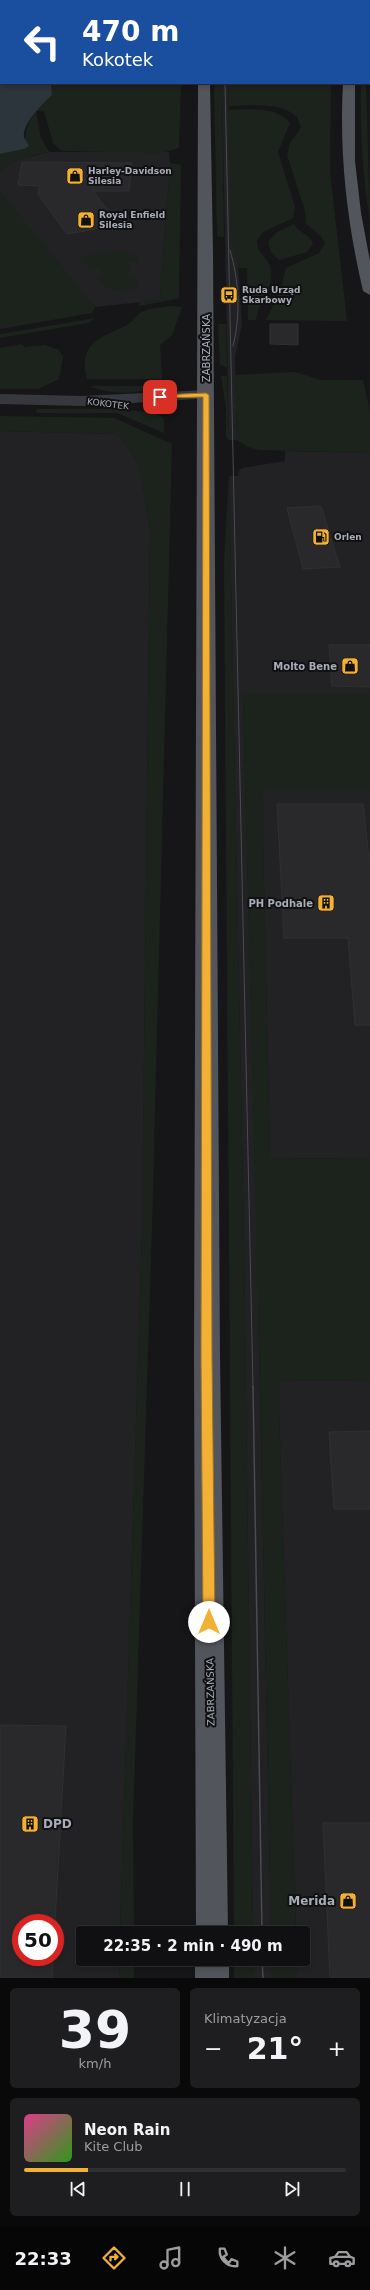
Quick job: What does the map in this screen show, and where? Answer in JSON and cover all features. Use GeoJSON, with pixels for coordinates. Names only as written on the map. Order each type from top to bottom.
{"type":"FeatureCollection","features":[{"type":"Feature","properties":{"kind":"main road","name":"ZABRZAŃSKA"},"geometry":{"type":"LineString","coordinates":[[204,84],[206,403],[207,1357],[212,1926]]}},
{"type":"Feature","properties":{"kind":"main road"},"geometry":{"type":"LineString","coordinates":[[349,84],[348,148],[351,190],[363,263],[370,290]]}},
{"type":"Feature","properties":{"kind":"main road"},"geometry":{"type":"LineString","coordinates":[[212,1966],[212,1978]]}},
{"type":"Feature","properties":{"kind":"street","name":"KOKOTEK"},"geometry":{"type":"LineString","coordinates":[[0,399],[83,401],[118,406],[206,403]]}},
{"type":"Feature","properties":{"kind":"shaded area"},"geometry":{"type":"Polygon","coordinates":[[[0,84],[51,84],[52,95],[34,114],[26,126],[24,137],[29,146],[24,149],[0,154],[0,84]]]}},
{"type":"Feature","properties":{"kind":"shaded area"},"geometry":{"type":"Polygon","coordinates":[[[51,84],[181,84],[179,148],[161,153],[62,151],[53,143],[44,111],[36,111],[52,95],[51,84]]]}},
{"type":"Feature","properties":{"kind":"shaded area"},"geometry":{"type":"Polygon","coordinates":[[[214,84],[222,84],[224,237],[217,236],[214,84]]]}},
{"type":"Feature","properties":{"kind":"shaded area"},"geometry":{"type":"Polygon","coordinates":[[[222,84],[228,84],[232,242],[238,262],[242,324],[235,357],[237,440],[229,440],[222,84]]]}},
{"type":"Feature","properties":{"kind":"shaded area"},"geometry":{"type":"Polygon","coordinates":[[[228,84],[331,84],[330,172],[347,321],[266,320],[280,292],[286,268],[319,253],[325,243],[320,235],[306,224],[305,211],[287,155],[290,143],[301,128],[297,117],[290,112],[274,106],[229,106],[228,84]]]}},
{"type":"Feature","properties":{"kind":"shaded area"},"geometry":{"type":"Polygon","coordinates":[[[361,84],[366,84],[370,220],[362,152],[361,84]]]}},
{"type":"Feature","properties":{"kind":"shaded area"},"geometry":{"type":"Polygon","coordinates":[[[253,109],[270,111],[278,113],[290,123],[278,152],[295,207],[293,218],[263,232],[257,241],[259,250],[270,265],[271,276],[268,290],[257,314],[256,320],[248,320],[247,268],[239,268],[232,242],[228,110],[253,109]]]}},
{"type":"Feature","properties":{"kind":"shaded area"},"geometry":{"type":"Polygon","coordinates":[[[36,111],[41,138],[49,152],[23,158],[11,164],[0,173],[0,154],[24,149],[28,125],[36,111]]]}},
{"type":"Feature","properties":{"kind":"shaded area"},"geometry":{"type":"Polygon","coordinates":[[[49,152],[169,152],[170,163],[160,300],[95,307],[10,206],[0,191],[0,173],[10,164],[23,158],[49,152]]]}},
{"type":"Feature","properties":{"kind":"shaded area"},"geometry":{"type":"Polygon","coordinates":[[[170,163],[181,165],[179,297],[176,299],[139,306],[140,302],[160,300],[170,163]]]}},
{"type":"Feature","properties":{"kind":"shaded area"},"geometry":{"type":"Polygon","coordinates":[[[0,191],[91,301],[95,307],[92,313],[0,329],[0,191]]]}},
{"type":"Feature","properties":{"kind":"shaded area"},"geometry":{"type":"Polygon","coordinates":[[[294,224],[299,230],[310,238],[313,244],[307,252],[279,260],[271,252],[268,242],[277,232],[294,224]]]}},
{"type":"Feature","properties":{"kind":"shaded area"},"geometry":{"type":"Polygon","coordinates":[[[128,251],[138,256],[138,262],[129,262],[129,277],[138,277],[138,283],[128,290],[116,291],[100,283],[96,278],[104,276],[97,267],[89,269],[82,260],[91,254],[128,251]]]}},
{"type":"Feature","properties":{"kind":"shaded area"},"geometry":{"type":"Polygon","coordinates":[[[169,306],[182,307],[172,335],[160,345],[162,379],[87,379],[85,358],[92,344],[106,335],[127,325],[142,312],[149,309],[169,306]]]}},
{"type":"Feature","properties":{"kind":"shaded area"},"geometry":{"type":"Polygon","coordinates":[[[96,318],[88,323],[0,338],[0,334],[96,318]]]}},
{"type":"Feature","properties":{"kind":"shaded area"},"geometry":{"type":"Polygon","coordinates":[[[218,324],[226,324],[227,368],[220,365],[218,324]]]}},
{"type":"Feature","properties":{"kind":"shaded area"},"geometry":{"type":"Polygon","coordinates":[[[22,344],[24,347],[45,345],[59,350],[63,357],[59,379],[38,389],[0,389],[0,348],[22,344]]]}},
{"type":"Feature","properties":{"kind":"shaded area"},"geometry":{"type":"Polygon","coordinates":[[[295,372],[321,380],[363,380],[370,411],[370,453],[259,450],[248,447],[237,440],[235,375],[295,372]]]}},
{"type":"Feature","properties":{"kind":"shaded area"},"geometry":{"type":"Polygon","coordinates":[[[221,376],[227,376],[229,441],[226,437],[226,408],[221,376]]]}},
{"type":"Feature","properties":{"kind":"shaded area"},"geometry":{"type":"Polygon","coordinates":[[[89,386],[159,386],[142,391],[124,393],[106,391],[89,386]]]}},
{"type":"Feature","properties":{"kind":"shaded area"},"geometry":{"type":"Polygon","coordinates":[[[37,409],[104,409],[156,414],[164,418],[164,433],[117,413],[36,413],[37,409]]]}},
{"type":"Feature","properties":{"kind":"shaded area"},"geometry":{"type":"Polygon","coordinates":[[[0,416],[114,418],[172,444],[152,1228],[133,1821],[134,1926],[120,1926],[142,1233],[150,530],[140,466],[118,434],[0,431],[0,416]]]}},
{"type":"Feature","properties":{"kind":"shaded area"},"geometry":{"type":"Polygon","coordinates":[[[0,431],[118,434],[140,466],[150,530],[142,1233],[120,1926],[76,1926],[76,1966],[120,1966],[119,1978],[0,1978],[0,431]]]}},
{"type":"Feature","properties":{"kind":"shaded area"},"geometry":{"type":"Polygon","coordinates":[[[285,451],[370,453],[370,695],[243,695],[257,1243],[271,1926],[253,1926],[244,1242],[229,476],[238,476],[239,471],[242,468],[285,461],[285,451]]]}},
{"type":"Feature","properties":{"kind":"shaded area"},"geometry":{"type":"Polygon","coordinates":[[[229,475],[244,1242],[253,1926],[234,1926],[224,562],[229,475]]]}},
{"type":"Feature","properties":{"kind":"shaded area"},"geometry":{"type":"Polygon","coordinates":[[[243,694],[370,695],[370,791],[262,791],[270,1158],[370,1159],[370,1381],[278,1380],[296,1926],[271,1926],[260,1380],[243,694]]]}},
{"type":"Feature","properties":{"kind":"shaded area"},"geometry":{"type":"Polygon","coordinates":[[[262,791],[370,791],[370,1159],[270,1158],[262,791]]]}},
{"type":"Feature","properties":{"kind":"shaded area"},"geometry":{"type":"Polygon","coordinates":[[[278,1380],[370,1381],[370,1978],[297,1978],[297,1966],[310,1966],[310,1926],[296,1926],[278,1380]]]}},
{"type":"Feature","properties":{"kind":"shaded area"},"geometry":{"type":"Polygon","coordinates":[[[120,1966],[134,1966],[134,1978],[119,1978],[120,1966]]]}},
{"type":"Feature","properties":{"kind":"shaded area"},"geometry":{"type":"Polygon","coordinates":[[[234,1966],[254,1966],[254,1978],[234,1978],[234,1966]]]}},
{"type":"Feature","properties":{"kind":"shaded area"},"geometry":{"type":"Polygon","coordinates":[[[254,1966],[271,1966],[271,1978],[254,1978],[254,1966]]]}},
{"type":"Feature","properties":{"kind":"shaded area"},"geometry":{"type":"Polygon","coordinates":[[[271,1966],[297,1966],[297,1978],[271,1978],[271,1966]]]}},
{"type":"Feature","properties":{"kind":"building"},"geometry":{"type":"Polygon","coordinates":[[[22,162],[132,163],[129,191],[93,191],[119,225],[67,234],[38,194],[40,186],[18,185],[22,162]]]}},
{"type":"Feature","properties":{"kind":"building"},"geometry":{"type":"Polygon","coordinates":[[[270,324],[298,324],[298,345],[270,344],[270,324]]]}},
{"type":"Feature","properties":{"kind":"building"},"geometry":{"type":"Polygon","coordinates":[[[321,506],[340,567],[303,569],[287,508],[321,506]]]}},
{"type":"Feature","properties":{"kind":"building","name":"Molto Bene"},"geometry":{"type":"Polygon","coordinates":[[[329,645],[370,645],[370,687],[332,686],[329,645]]]}},
{"type":"Feature","properties":{"kind":"building","name":"PH Podhale"},"geometry":{"type":"Polygon","coordinates":[[[277,804],[363,804],[370,868],[370,1025],[355,1025],[348,938],[284,938],[277,804]]]}},
{"type":"Feature","properties":{"kind":"building"},"geometry":{"type":"Polygon","coordinates":[[[370,1431],[370,1509],[334,1509],[329,1432],[370,1431]]]}},
{"type":"Feature","properties":{"kind":"building","name":"DPD"},"geometry":{"type":"Polygon","coordinates":[[[0,1725],[66,1726],[56,1914],[12,1914],[12,1966],[53,1966],[52,1978],[0,1978],[0,1725]]]}},
{"type":"Feature","properties":{"kind":"building","name":"Merida"},"geometry":{"type":"Polygon","coordinates":[[[323,1823],[370,1823],[370,1978],[330,1978],[323,1823]]]}},
{"type":"Feature","properties":{"kind":"tram line"},"geometry":{"type":"LineString","coordinates":[[225,84],[253,1387]]}},
{"type":"Feature","properties":{"kind":"tram line"},"geometry":{"type":"LineString","coordinates":[[230,250],[238,298],[236,334],[233,346]]}},
{"type":"Feature","properties":{"kind":"tram line"},"geometry":{"type":"LineString","coordinates":[[253,1386],[262,1926]]}},
{"type":"Feature","properties":{"kind":"tram line"},"geometry":{"type":"LineString","coordinates":[[262,1966],[263,1978]]}},
{"type":"Feature","properties":{"kind":"place","name":"Harley-Davidson Silesia"},"geometry":{"type":"Point","coordinates":[75,176]}},
{"type":"Feature","properties":{"kind":"place","name":"Royal Enfield Silesia"},"geometry":{"type":"Point","coordinates":[86,220]}},
{"type":"Feature","properties":{"kind":"place","name":"Ruda Urząd Skarbowy"},"geometry":{"type":"Point","coordinates":[229,295]}},
{"type":"Feature","properties":{"kind":"place","name":"Orlen"},"geometry":{"type":"Point","coordinates":[321,537]}},
{"type":"Feature","properties":{"kind":"place","name":"Molto Bene"},"geometry":{"type":"Point","coordinates":[350,666]}},
{"type":"Feature","properties":{"kind":"place","name":"PH Podhale"},"geometry":{"type":"Point","coordinates":[326,903]}},
{"type":"Feature","properties":{"kind":"place","name":"DPD"},"geometry":{"type":"Point","coordinates":[30,1824]}},
{"type":"Feature","properties":{"kind":"place","name":"Merida"},"geometry":{"type":"Point","coordinates":[348,1901]}},
{"type":"Feature","properties":{"kind":"route"},"geometry":{"type":"LineString","coordinates":[[160,397],[206,395],[207,1357],[209,1622]]}}]}
